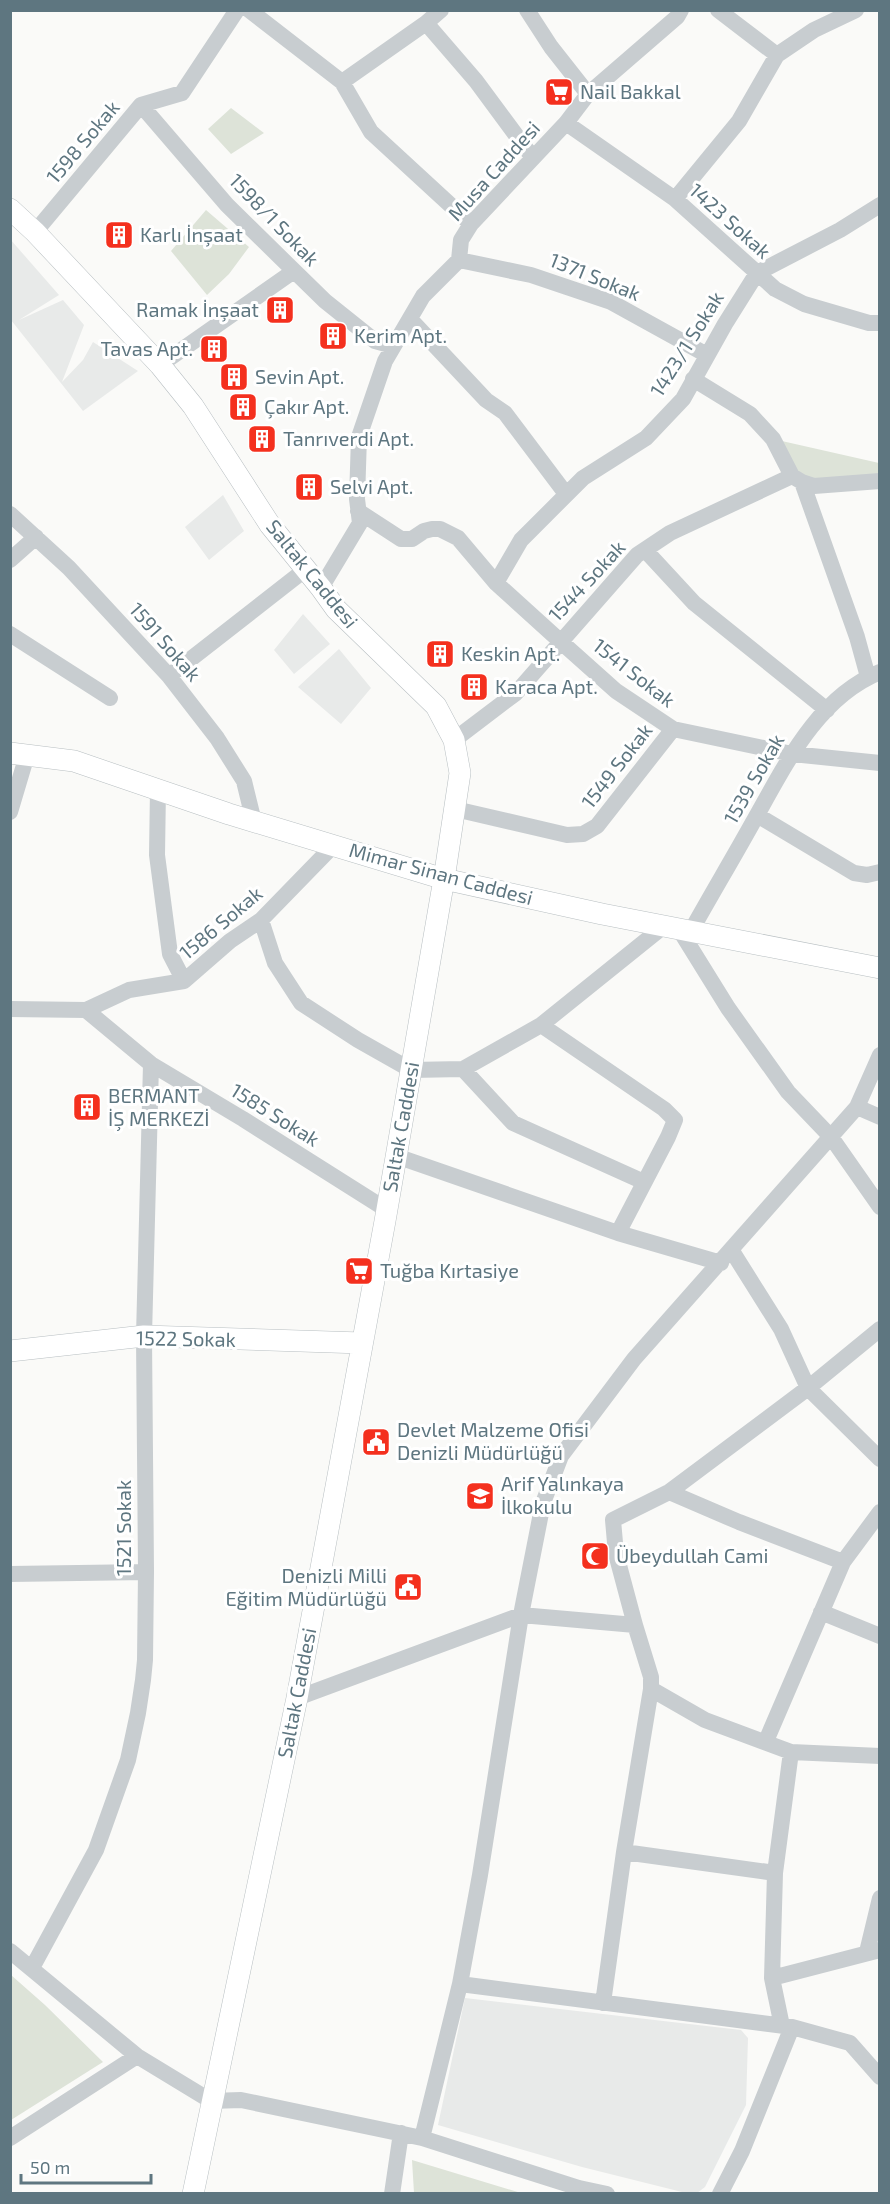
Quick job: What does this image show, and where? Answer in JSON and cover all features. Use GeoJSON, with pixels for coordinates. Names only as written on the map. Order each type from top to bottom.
{"type":"FeatureCollection","features":[{"type":"Feature","properties":{"kind":"main road","name":"Saltak Caddesi"},"geometry":{"type":"LineString","coordinates":[[10,209],[35,232],[160,366],[193,406],[270,525],[336,609],[436,706],[454,740],[460,773],[387,1210],[297,1698],[193,2193]]}},
{"type":"Feature","properties":{"kind":"main road","name":"Mimar Sinan Caddesi"},"geometry":{"type":"LineString","coordinates":[[19,754],[74,761],[255,822],[444,879],[678,929],[879,968]]}},
{"type":"Feature","properties":{"kind":"main road","name":"1522 Sokak"},"geometry":{"type":"LineString","coordinates":[[10,1351],[144,1336],[362,1343]]}},
{"type":"Feature","properties":{"kind":"street","name":"1598 Sokak"},"geometry":{"type":"LineString","coordinates":[[35,232],[141,105],[182,93],[237,10]]}},
{"type":"Feature","properties":{"kind":"street"},"geometry":{"type":"LineString","coordinates":[[249,10],[342,82],[370,132],[471,224]]}},
{"type":"Feature","properties":{"kind":"street"},"geometry":{"type":"LineString","coordinates":[[342,82],[441,10]]}},
{"type":"Feature","properties":{"kind":"street"},"geometry":{"type":"LineString","coordinates":[[527,10],[551,47],[588,94]]}},
{"type":"Feature","properties":{"kind":"street","name":"Musa Caddesi"},"geometry":{"type":"LineString","coordinates":[[459,260],[461,240],[471,224],[566,123],[588,94],[677,17],[681,10]]}},
{"type":"Feature","properties":{"kind":"street"},"geometry":{"type":"LineString","coordinates":[[718,10],[777,55]]}},
{"type":"Feature","properties":{"kind":"street"},"geometry":{"type":"LineString","coordinates":[[675,200],[739,122],[777,55],[814,30],[856,10]]}},
{"type":"Feature","properties":{"kind":"street"},"geometry":{"type":"LineString","coordinates":[[426,23],[476,81],[533,158]]}},
{"type":"Feature","properties":{"kind":"street","name":"1598/1 Sokak"},"geometry":{"type":"LineString","coordinates":[[141,105],[228,205],[325,301],[375,341],[393,346]]}},
{"type":"Feature","properties":{"kind":"street","name":"1423 Sokak"},"geometry":{"type":"LineString","coordinates":[[566,123],[675,200],[775,289],[804,304],[869,323],[879,323]]}},
{"type":"Feature","properties":{"kind":"street"},"geometry":{"type":"LineString","coordinates":[[757,273],[840,230],[879,205]]}},
{"type":"Feature","properties":{"kind":"street"},"geometry":{"type":"LineString","coordinates":[[321,588],[360,523],[358,511],[359,437],[385,361],[423,296],[459,260]]}},
{"type":"Feature","properties":{"kind":"street","name":"1371 Sokak"},"geometry":{"type":"LineString","coordinates":[[459,260],[531,275],[610,302],[707,355]]}},
{"type":"Feature","properties":{"kind":"street"},"geometry":{"type":"LineString","coordinates":[[160,366],[294,271]]}},
{"type":"Feature","properties":{"kind":"street","name":"1423/1 Sokak"},"geometry":{"type":"LineString","coordinates":[[496,583],[521,540],[583,477],[646,438],[682,399],[757,273]]}},
{"type":"Feature","properties":{"kind":"street"},"geometry":{"type":"LineString","coordinates":[[410,319],[486,400],[505,412],[566,494]]}},
{"type":"Feature","properties":{"kind":"street"},"geometry":{"type":"LineString","coordinates":[[693,379],[750,414],[772,439],[797,479],[857,637],[874,675]]}},
{"type":"Feature","properties":{"kind":"street"},"geometry":{"type":"LineString","coordinates":[[797,479],[814,486],[879,481]]}},
{"type":"Feature","properties":{"kind":"street","name":"1544 Sokak"},"geometry":{"type":"LineString","coordinates":[[454,740],[516,693],[637,555],[670,533],[797,479]]}},
{"type":"Feature","properties":{"kind":"street","name":"1541 Sokak"},"geometry":{"type":"LineString","coordinates":[[358,511],[401,539],[412,539],[424,531],[440,529],[458,538],[496,583],[616,691],[673,729],[792,754],[879,763]]}},
{"type":"Feature","properties":{"kind":"street","name":"1591 Sokak"},"geometry":{"type":"LineString","coordinates":[[10,514],[69,568],[169,676],[217,738],[244,781],[255,822]]}},
{"type":"Feature","properties":{"kind":"street"},"geometry":{"type":"LineString","coordinates":[[10,560],[36,537]]}},
{"type":"Feature","properties":{"kind":"street"},"geometry":{"type":"LineString","coordinates":[[645,550],[694,603],[826,710]]}},
{"type":"Feature","properties":{"kind":"street"},"geometry":{"type":"LineString","coordinates":[[169,676],[306,568]]}},
{"type":"Feature","properties":{"kind":"street"},"geometry":{"type":"LineString","coordinates":[[10,634],[110,698]]}},
{"type":"Feature","properties":{"kind":"street","name":"1539 Sokak"},"geometry":{"type":"LineString","coordinates":[[678,929],[757,815],[798,744],[832,704],[874,675]]}},
{"type":"Feature","properties":{"kind":"street","name":"1549 Sokak"},"geometry":{"type":"LineString","coordinates":[[455,809],[567,835],[583,834],[597,826],[673,729]]}},
{"type":"Feature","properties":{"kind":"street"},"geometry":{"type":"LineString","coordinates":[[10,812],[19,754]]}},
{"type":"Feature","properties":{"kind":"street"},"geometry":{"type":"LineString","coordinates":[[158,789],[157,855],[167,932],[170,954],[184,981]]}},
{"type":"Feature","properties":{"kind":"street"},"geometry":{"type":"LineString","coordinates":[[757,815],[854,873],[867,875],[879,872]]}},
{"type":"Feature","properties":{"kind":"street","name":"1586 Sokak"},"geometry":{"type":"LineString","coordinates":[[10,1009],[86,1010],[129,990],[184,981],[230,941],[261,920],[333,846]]}},
{"type":"Feature","properties":{"kind":"street"},"geometry":{"type":"LineString","coordinates":[[261,920],[275,963],[301,1003],[358,1040],[411,1070],[463,1069],[541,1025],[678,929],[728,1008],[788,1092],[831,1137],[879,1207]]}},
{"type":"Feature","properties":{"kind":"street","name":"1585 Sokak"},"geometry":{"type":"LineString","coordinates":[[86,1010],[150,1064],[243,1119],[387,1210]]}},
{"type":"Feature","properties":{"kind":"street"},"geometry":{"type":"LineString","coordinates":[[541,1025],[664,1109],[675,1120],[618,1233]]}},
{"type":"Feature","properties":{"kind":"street"},"geometry":{"type":"LineString","coordinates":[[422,2138],[460,1984],[480,1875],[520,1615],[543,1503],[561,1456],[634,1359],[727,1257],[857,1107],[879,1055]]}},
{"type":"Feature","properties":{"kind":"street","name":"1521 Sokak"},"geometry":{"type":"LineString","coordinates":[[32,1968],[96,1850],[128,1760],[138,1713],[145,1660],[144,1336],[150,1064]]}},
{"type":"Feature","properties":{"kind":"street"},"geometry":{"type":"LineString","coordinates":[[463,1069],[513,1123],[644,1182]]}},
{"type":"Feature","properties":{"kind":"street"},"geometry":{"type":"LineString","coordinates":[[857,1107],[879,1117]]}},
{"type":"Feature","properties":{"kind":"street"},"geometry":{"type":"LineString","coordinates":[[396,1156],[618,1233],[727,1257],[781,1329],[808,1388],[879,1459]]}},
{"type":"Feature","properties":{"kind":"street"},"geometry":{"type":"LineString","coordinates":[[603,2003],[624,1852],[651,1689],[651,1677],[616,1554],[613,1520],[669,1492],[808,1388],[879,1329]]}},
{"type":"Feature","properties":{"kind":"street"},"geometry":{"type":"LineString","coordinates":[[669,1492],[843,1562]]}},
{"type":"Feature","properties":{"kind":"street"},"geometry":{"type":"LineString","coordinates":[[766,1742],[843,1562],[879,1512]]}},
{"type":"Feature","properties":{"kind":"street"},"geometry":{"type":"LineString","coordinates":[[10,1574],[146,1572]]}},
{"type":"Feature","properties":{"kind":"street"},"geometry":{"type":"LineString","coordinates":[[821,1612],[879,1636]]}},
{"type":"Feature","properties":{"kind":"street"},"geometry":{"type":"LineString","coordinates":[[297,1698],[520,1615],[635,1625]]}},
{"type":"Feature","properties":{"kind":"street"},"geometry":{"type":"LineString","coordinates":[[651,1689],[705,1720],[790,1752],[879,1756]]}},
{"type":"Feature","properties":{"kind":"street"},"geometry":{"type":"LineString","coordinates":[[720,2193],[742,2151],[787,2026],[772,1978],[775,1874],[790,1752]]}},
{"type":"Feature","properties":{"kind":"street"},"geometry":{"type":"LineString","coordinates":[[624,1852],[775,1874]]}},
{"type":"Feature","properties":{"kind":"street"},"geometry":{"type":"LineString","coordinates":[[772,1978],[873,1951],[879,1898]]}},
{"type":"Feature","properties":{"kind":"street"},"geometry":{"type":"LineString","coordinates":[[10,1951],[136,2056],[211,2101],[242,2100],[401,2133],[579,2188],[607,2193]]}},
{"type":"Feature","properties":{"kind":"street"},"geometry":{"type":"LineString","coordinates":[[460,1984],[787,2026],[850,2043],[879,2077]]}},
{"type":"Feature","properties":{"kind":"street"},"geometry":{"type":"LineString","coordinates":[[10,2138],[136,2056]]}},
{"type":"Feature","properties":{"kind":"street"},"geometry":{"type":"LineString","coordinates":[[392,2193],[401,2133]]}},
{"type":"Feature","properties":{"kind":"shaded area"},"geometry":{"type":"Polygon","coordinates":[[[231,108],[264,133],[231,154],[208,129],[231,108]]]}},
{"type":"Feature","properties":{"kind":"shaded area"},"geometry":{"type":"Polygon","coordinates":[[[206,210],[249,247],[229,274],[207,295],[171,251],[206,210]]]}},
{"type":"Feature","properties":{"kind":"shaded area"},"geometry":{"type":"Polygon","coordinates":[[[10,239],[59,295],[19,320],[63,300],[84,325],[62,382],[83,360],[93,342],[138,371],[83,411],[11,320],[10,239]]]}},
{"type":"Feature","properties":{"kind":"shaded area"},"geometry":{"type":"Polygon","coordinates":[[[773,439],[879,463],[879,481],[802,482],[773,439]]]}},
{"type":"Feature","properties":{"kind":"shaded area"},"geometry":{"type":"Polygon","coordinates":[[[223,495],[244,531],[209,560],[185,527],[223,495]]]}},
{"type":"Feature","properties":{"kind":"shaded area"},"geometry":{"type":"Polygon","coordinates":[[[303,614],[330,644],[294,674],[274,650],[303,614]]]}},
{"type":"Feature","properties":{"kind":"shaded area"},"geometry":{"type":"Polygon","coordinates":[[[339,649],[371,688],[341,724],[298,687],[339,649]]]}},
{"type":"Feature","properties":{"kind":"shaded area"},"geometry":{"type":"Polygon","coordinates":[[[11,1975],[103,2062],[11,2120],[11,1975]]]}},
{"type":"Feature","properties":{"kind":"shaded area"},"geometry":{"type":"Polygon","coordinates":[[[465,1998],[741,2030],[748,2038],[746,2105],[705,2187],[697,2193],[686,2193],[582,2167],[438,2125],[465,1998]]]}},
{"type":"Feature","properties":{"kind":"shaded area"},"geometry":{"type":"Polygon","coordinates":[[[412,2160],[521,2193],[414,2193],[412,2160]]]}},
{"type":"Feature","properties":{"kind":"place","name":"Nail Bakkal"},"geometry":{"type":"Point","coordinates":[559,92]}},
{"type":"Feature","properties":{"kind":"place","name":"Karlı İnşaat"},"geometry":{"type":"Point","coordinates":[119,235]}},
{"type":"Feature","properties":{"kind":"place","name":"Ramak İnşaat"},"geometry":{"type":"Point","coordinates":[280,310]}},
{"type":"Feature","properties":{"kind":"place","name":"Kerim Apt."},"geometry":{"type":"Point","coordinates":[333,336]}},
{"type":"Feature","properties":{"kind":"place","name":"Tavas Apt."},"geometry":{"type":"Point","coordinates":[214,349]}},
{"type":"Feature","properties":{"kind":"place","name":"Sevin Apt."},"geometry":{"type":"Point","coordinates":[234,377]}},
{"type":"Feature","properties":{"kind":"place","name":"Çakır Apt."},"geometry":{"type":"Point","coordinates":[243,407]}},
{"type":"Feature","properties":{"kind":"place","name":"Tanrıverdi Apt."},"geometry":{"type":"Point","coordinates":[262,439]}},
{"type":"Feature","properties":{"kind":"place","name":"Selvi Apt."},"geometry":{"type":"Point","coordinates":[309,487]}},
{"type":"Feature","properties":{"kind":"place","name":"Keskin Apt."},"geometry":{"type":"Point","coordinates":[440,654]}},
{"type":"Feature","properties":{"kind":"place","name":"Karaca Apt."},"geometry":{"type":"Point","coordinates":[474,687]}},
{"type":"Feature","properties":{"kind":"place","name":"BERMANT İŞ MERKEZİ"},"geometry":{"type":"Point","coordinates":[87,1107]}},
{"type":"Feature","properties":{"kind":"place","name":"Tuğba Kırtasiye"},"geometry":{"type":"Point","coordinates":[359,1271]}},
{"type":"Feature","properties":{"kind":"place","name":"Devlet Malzeme Ofisi Denizli Müdürlüğü"},"geometry":{"type":"Point","coordinates":[376,1442]}},
{"type":"Feature","properties":{"kind":"place","name":"Arif Yalınkaya İlkokulu"},"geometry":{"type":"Point","coordinates":[480,1496]}},
{"type":"Feature","properties":{"kind":"place","name":"Übeydullah Cami"},"geometry":{"type":"Point","coordinates":[595,1556]}},
{"type":"Feature","properties":{"kind":"place","name":"Denizli Milli Eğitim Müdürlüğü"},"geometry":{"type":"Point","coordinates":[408,1587]}}]}
